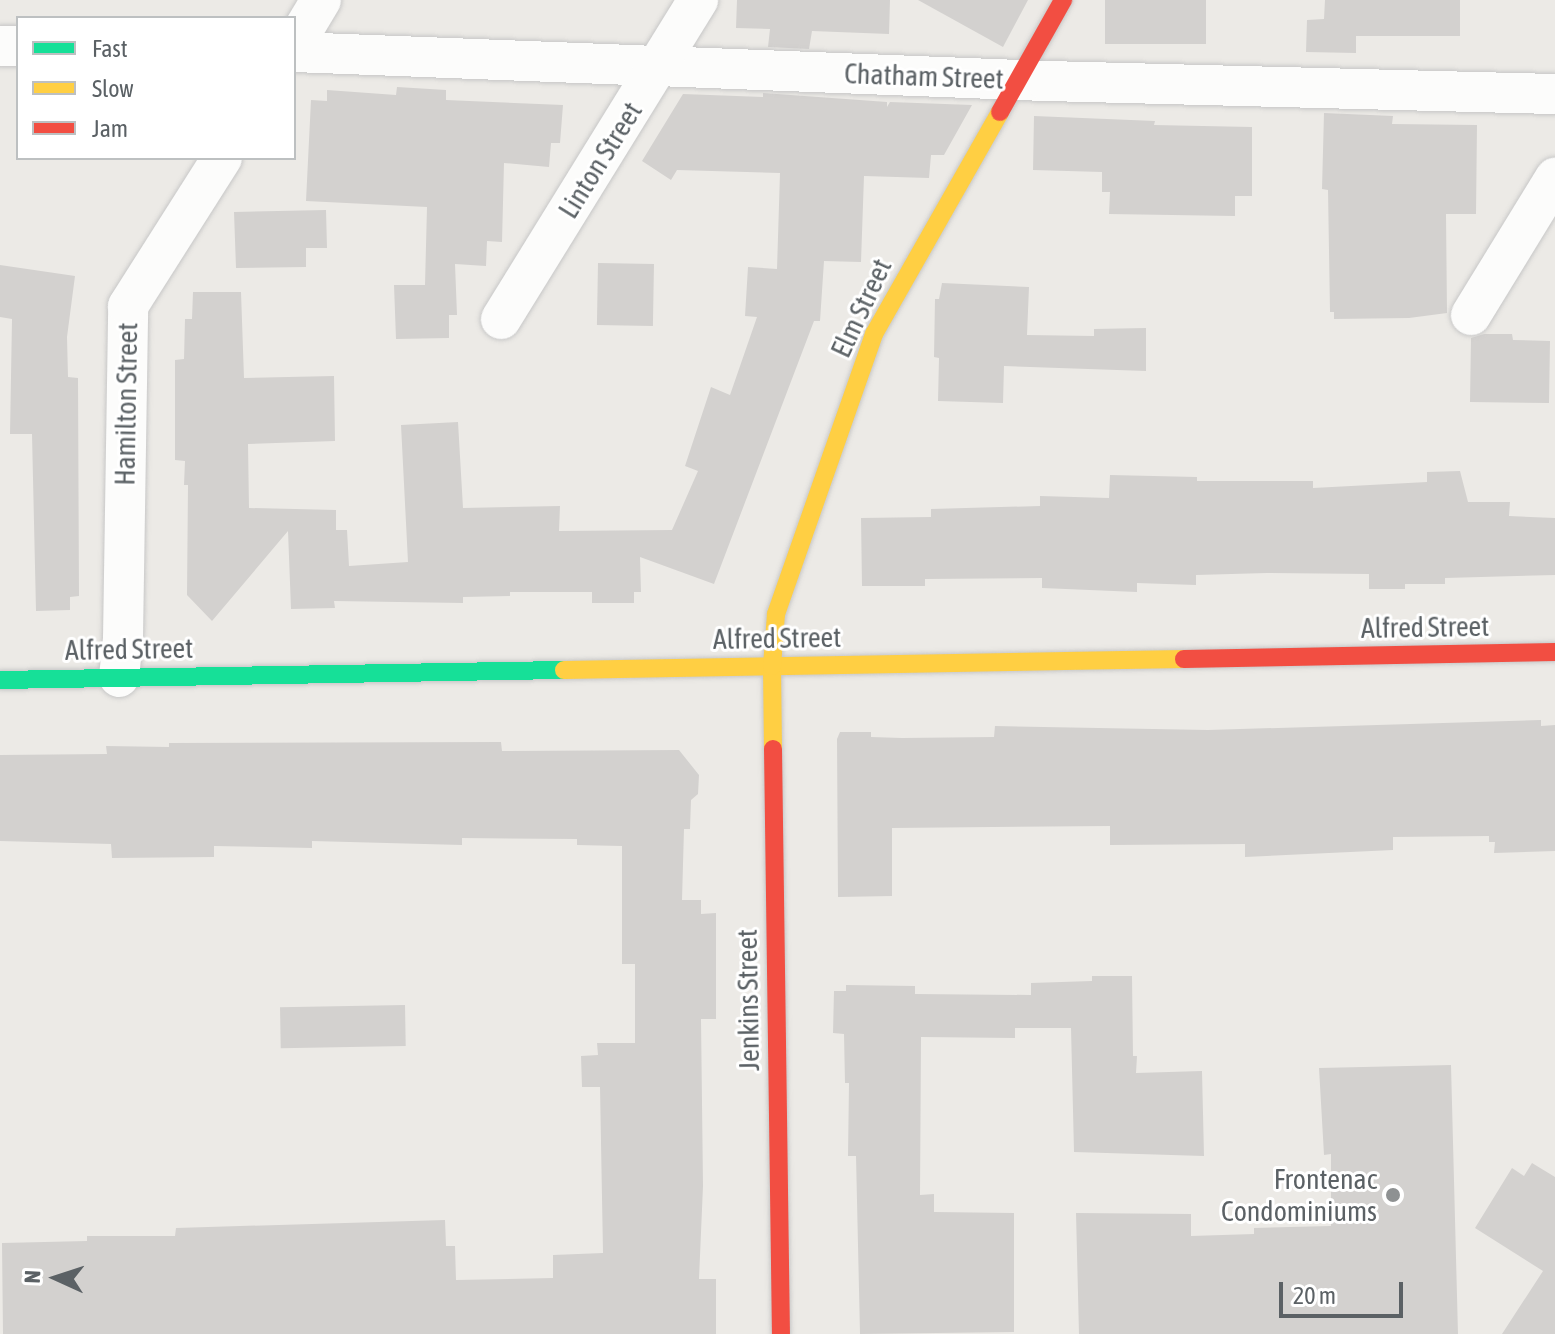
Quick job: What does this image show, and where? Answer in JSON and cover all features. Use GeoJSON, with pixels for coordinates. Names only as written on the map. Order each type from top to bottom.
{"type":"FeatureCollection","features":[{"type":"Feature","properties":{"kind":"street"},"geometry":{"type":"LineString","coordinates":[[296,42],[321,0]]}},
{"type":"Feature","properties":{"kind":"street","name":"Linton Street"},"geometry":{"type":"LineString","coordinates":[[501,319],[698,0]]}},
{"type":"Feature","properties":{"kind":"street","name":"Elm Street"},"geometry":{"type":"LineString","coordinates":[[772,666],[776,614],[874,334],[1063,0]]}},
{"type":"Feature","properties":{"kind":"street","name":"Chatham Street"},"geometry":{"type":"LineString","coordinates":[[296,52],[1015,80],[1555,94]]}},
{"type":"Feature","properties":{"kind":"street","name":"Hamilton Street"},"geometry":{"type":"LineString","coordinates":[[119,677],[123,638],[128,306],[221,160]]}},
{"type":"Feature","properties":{"kind":"street"},"geometry":{"type":"LineString","coordinates":[[1471,315],[1555,178]]}},
{"type":"Feature","properties":{"kind":"street","name":"Alfred Street"},"geometry":{"type":"LineString","coordinates":[[0,680],[1555,652]]}},
{"type":"Feature","properties":{"kind":"street","name":"Jenkins Street"},"geometry":{"type":"LineString","coordinates":[[772,666],[781,1334]]}},
{"type":"Feature","properties":{"kind":"building"},"geometry":{"type":"Polygon","coordinates":[[[737,0],[890,0],[889,34],[812,31],[809,49],[768,47],[770,29],[736,28],[737,0]]]}},
{"type":"Feature","properties":{"kind":"building"},"geometry":{"type":"Polygon","coordinates":[[[918,0],[1028,0],[1003,47],[918,0]]]}},
{"type":"Feature","properties":{"kind":"building"},"geometry":{"type":"Polygon","coordinates":[[[1105,0],[1206,0],[1206,44],[1105,44],[1105,0]]]}},
{"type":"Feature","properties":{"kind":"building"},"geometry":{"type":"Polygon","coordinates":[[[1325,0],[1460,0],[1460,36],[1356,36],[1356,53],[1306,52],[1307,20],[1324,19],[1325,0]]]}},
{"type":"Feature","properties":{"kind":"building"},"geometry":{"type":"Polygon","coordinates":[[[397,87],[446,90],[446,100],[563,105],[560,143],[551,143],[549,167],[504,163],[502,242],[487,241],[486,266],[455,264],[457,315],[449,315],[449,338],[396,339],[394,285],[425,285],[427,207],[306,201],[311,100],[327,101],[327,90],[396,95],[397,87]]]}},
{"type":"Feature","properties":{"kind":"building"},"geometry":{"type":"Polygon","coordinates":[[[763,93],[887,102],[887,107],[890,102],[972,105],[944,155],[931,155],[929,178],[864,176],[861,262],[824,261],[820,321],[814,321],[714,584],[640,557],[641,592],[634,592],[634,603],[592,603],[592,592],[510,592],[510,596],[463,597],[463,603],[334,601],[335,608],[291,609],[288,531],[212,621],[187,595],[188,485],[184,485],[185,461],[175,460],[175,360],[184,359],[185,319],[192,319],[193,292],[241,292],[244,378],[334,376],[335,441],[248,444],[249,508],[336,510],[336,530],[347,530],[349,566],[408,562],[401,425],[458,422],[463,508],[560,506],[559,531],[672,530],[698,471],[685,466],[711,387],[730,395],[757,317],[745,316],[748,267],[777,269],[780,173],[677,170],[671,180],[642,161],[683,94],[763,97],[763,93]]]}},
{"type":"Feature","properties":{"kind":"building"},"geometry":{"type":"Polygon","coordinates":[[[1324,113],[1393,116],[1392,124],[1477,125],[1476,214],[1446,214],[1447,313],[1409,318],[1334,319],[1334,312],[1330,312],[1328,190],[1322,189],[1324,113]]]}},
{"type":"Feature","properties":{"kind":"building"},"geometry":{"type":"Polygon","coordinates":[[[1034,116],[1155,121],[1154,125],[1252,127],[1252,196],[1235,196],[1235,216],[1109,214],[1110,192],[1102,192],[1102,172],[1033,170],[1034,116]]]}},
{"type":"Feature","properties":{"kind":"building"},"geometry":{"type":"Polygon","coordinates":[[[326,210],[327,248],[306,248],[306,267],[236,268],[234,212],[326,210]]]}},
{"type":"Feature","properties":{"kind":"building"},"geometry":{"type":"Polygon","coordinates":[[[598,263],[654,264],[653,326],[597,325],[598,263]]]}},
{"type":"Feature","properties":{"kind":"building"},"geometry":{"type":"Polygon","coordinates":[[[0,265],[75,276],[67,337],[68,377],[78,378],[79,596],[70,597],[70,610],[36,611],[32,434],[10,434],[12,319],[0,317],[0,265]]]}},
{"type":"Feature","properties":{"kind":"building"},"geometry":{"type":"Polygon","coordinates":[[[942,283],[1029,287],[1027,335],[1094,336],[1094,329],[1146,328],[1146,371],[1004,366],[1003,403],[938,401],[939,358],[934,357],[935,299],[939,299],[942,283]]]}},
{"type":"Feature","properties":{"kind":"building"},"geometry":{"type":"Polygon","coordinates":[[[1484,334],[1512,334],[1513,340],[1550,341],[1549,403],[1470,402],[1471,338],[1484,334]]]}},
{"type":"Feature","properties":{"kind":"building"},"geometry":{"type":"Polygon","coordinates":[[[1460,471],[1468,502],[1510,502],[1509,516],[1555,518],[1555,575],[1445,578],[1445,584],[1405,584],[1405,589],[1369,589],[1369,574],[1267,573],[1196,575],[1196,585],[1137,583],[1137,592],[1042,588],[1042,578],[925,579],[925,586],[862,586],[861,518],[931,517],[931,509],[1040,506],[1040,496],[1109,498],[1110,475],[1197,477],[1197,481],[1313,481],[1313,488],[1427,482],[1427,472],[1460,471]]]}},
{"type":"Feature","properties":{"kind":"building"},"geometry":{"type":"Polygon","coordinates":[[[1541,720],[1541,726],[1555,725],[1555,851],[1494,853],[1495,842],[1489,842],[1489,836],[1393,837],[1393,850],[1245,857],[1245,844],[1110,845],[1110,826],[892,828],[892,896],[838,897],[837,739],[840,732],[871,732],[871,737],[994,737],[995,726],[1208,730],[1541,720]]]}},
{"type":"Feature","properties":{"kind":"building"},"geometry":{"type":"Polygon","coordinates":[[[501,742],[502,751],[679,750],[699,775],[698,794],[691,800],[690,829],[684,829],[682,900],[701,900],[701,914],[716,913],[716,1019],[701,1019],[703,1186],[699,1279],[716,1279],[716,1334],[3,1334],[2,1243],[87,1241],[87,1236],[175,1236],[176,1228],[445,1220],[446,1246],[455,1246],[456,1280],[553,1278],[553,1255],[603,1253],[600,1087],[582,1087],[581,1056],[598,1055],[597,1043],[635,1043],[635,964],[622,964],[622,846],[577,845],[577,839],[462,838],[462,845],[312,841],[312,848],[214,846],[214,857],[112,858],[111,844],[0,841],[0,755],[107,754],[106,746],[169,747],[169,743],[501,742]]]}},
{"type":"Feature","properties":{"kind":"building"},"geometry":{"type":"Polygon","coordinates":[[[1092,976],[1132,976],[1136,1073],[1202,1071],[1204,1156],[1074,1152],[1071,1028],[1015,1028],[1015,1038],[921,1037],[920,1195],[934,1194],[934,1212],[1014,1213],[1014,1332],[860,1334],[856,1156],[848,1156],[849,1083],[845,1083],[844,1034],[833,1033],[834,991],[846,991],[846,985],[915,986],[915,994],[1031,995],[1031,983],[1092,981],[1092,976]]]}},
{"type":"Feature","properties":{"kind":"building"},"geometry":{"type":"Polygon","coordinates":[[[405,1005],[406,1046],[281,1048],[280,1007],[405,1005]]]}},
{"type":"Feature","properties":{"kind":"building","name":"Frontenac Condominiums"},"geometry":{"type":"Polygon","coordinates":[[[1451,1065],[1458,1334],[1079,1334],[1076,1213],[1191,1214],[1191,1236],[1254,1234],[1254,1228],[1331,1226],[1331,1154],[1324,1155],[1319,1068],[1451,1065]]]}},
{"type":"Feature","properties":{"kind":"building"},"geometry":{"type":"Polygon","coordinates":[[[1532,1163],[1555,1177],[1555,1334],[1502,1334],[1543,1271],[1475,1228],[1512,1168],[1524,1176],[1532,1163]]]}},
{"type":"Feature","properties":{"kind":"traffic: fast"},"geometry":{"type":"LineString","coordinates":[[0,680],[564,670]]}},
{"type":"Feature","properties":{"kind":"traffic: slow"},"geometry":{"type":"LineString","coordinates":[[773,749],[772,666],[776,614],[874,334],[1000,112]]}},
{"type":"Feature","properties":{"kind":"traffic: slow"},"geometry":{"type":"LineString","coordinates":[[564,670],[1184,659]]}},
{"type":"Feature","properties":{"kind":"traffic: jam"},"geometry":{"type":"LineString","coordinates":[[1000,112],[1063,0]]}},
{"type":"Feature","properties":{"kind":"traffic: jam"},"geometry":{"type":"LineString","coordinates":[[1184,659],[1555,652]]}},
{"type":"Feature","properties":{"kind":"traffic: jam"},"geometry":{"type":"LineString","coordinates":[[773,749],[781,1334]]}},
{"type":"Feature","properties":{"kind":"place","name":"Frontenac Condominiums"},"geometry":{"type":"Point","coordinates":[1393,1195]}}]}
